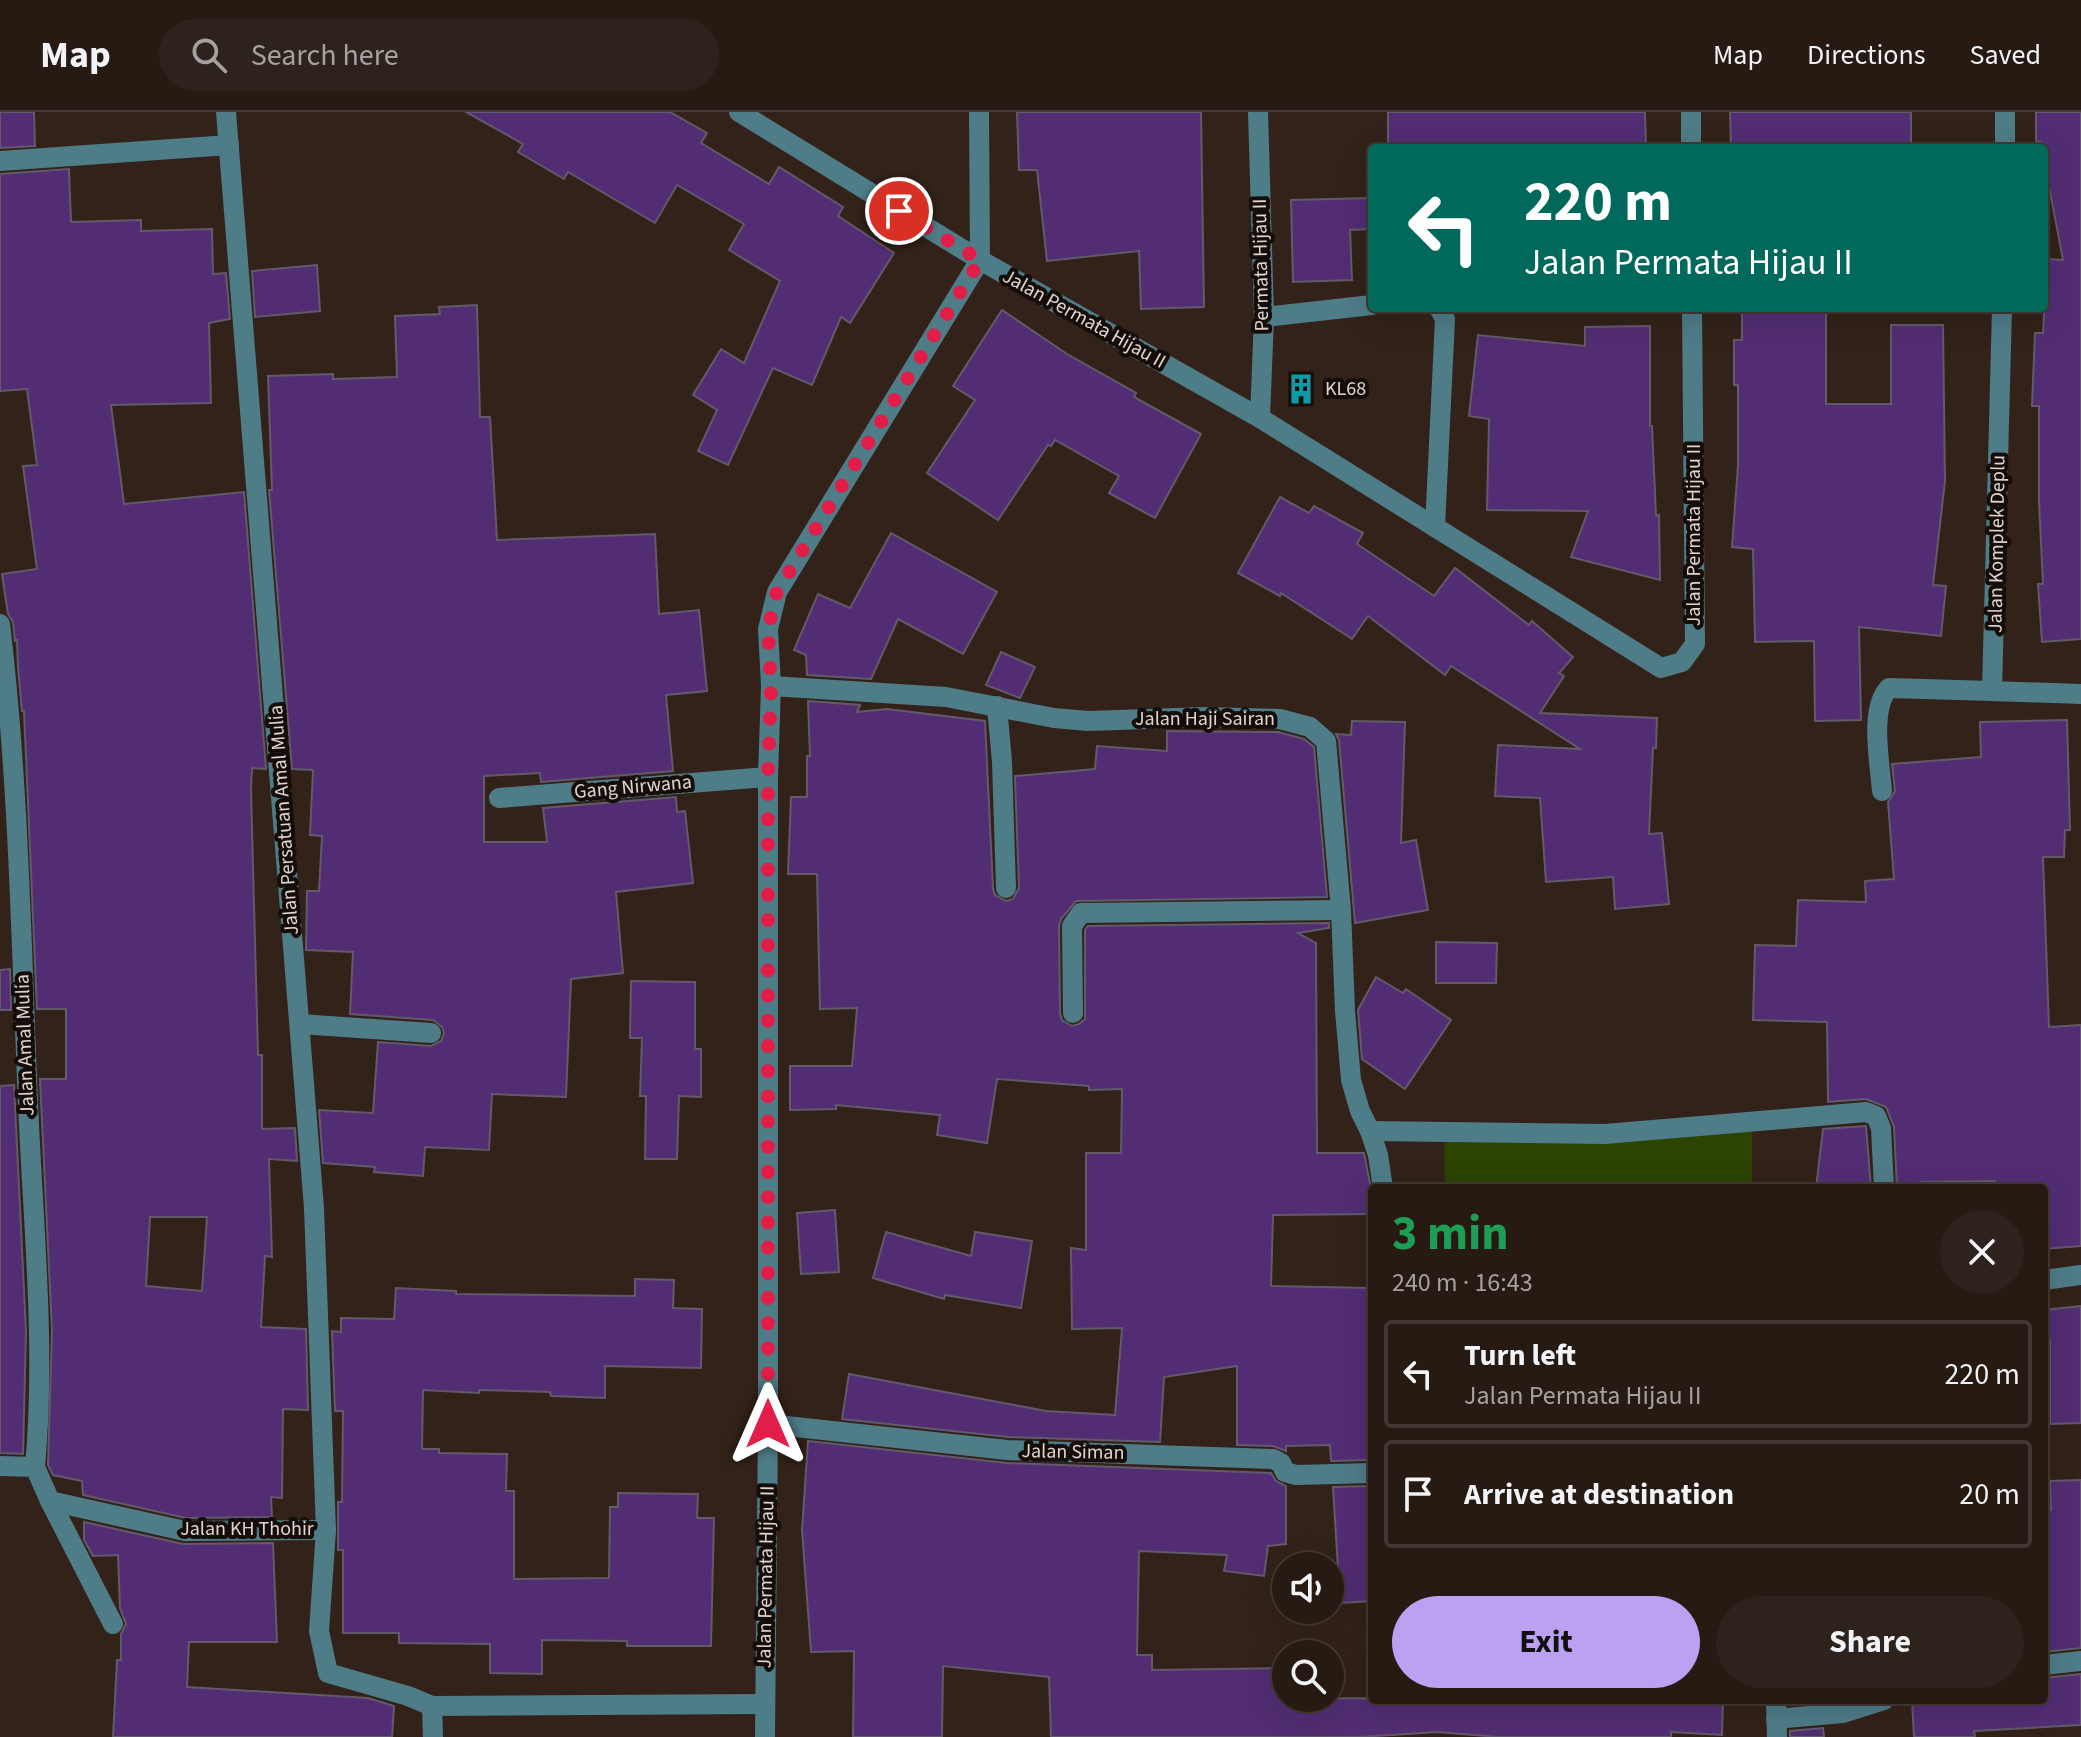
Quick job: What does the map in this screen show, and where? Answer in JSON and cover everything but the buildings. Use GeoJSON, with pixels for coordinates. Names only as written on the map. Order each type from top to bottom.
{"type":"FeatureCollection","features":[{"type":"Feature","properties":{"kind":"street","name":"Jalan Persatuan Amal Mulia"},"geometry":{"type":"LineString","coordinates":[[226,112],[314,1208],[326,1530],[319,1631],[328,1673],[432,1706]]}},
{"type":"Feature","properties":{"kind":"street","name":"Jalan Permata Hijau II"},"geometry":{"type":"LineString","coordinates":[[739,112],[980,260],[1260,418],[1661,668],[1682,662],[1695,644],[1692,312]]}},
{"type":"Feature","properties":{"kind":"street","name":"Jalan Permata Hijau II"},"geometry":{"type":"LineString","coordinates":[[765,1737],[768,777],[771,686],[768,629],[777,592],[980,260],[979,112]]}},
{"type":"Feature","properties":{"kind":"street","name":"Permata Hijau II"},"geometry":{"type":"LineString","coordinates":[[1258,112],[1264,317],[1260,418]]}},
{"type":"Feature","properties":{"kind":"street"},"geometry":{"type":"LineString","coordinates":[[1691,112],[1691,144]]}},
{"type":"Feature","properties":{"kind":"street"},"geometry":{"type":"LineString","coordinates":[[2005,112],[2005,144]]}},
{"type":"Feature","properties":{"kind":"street"},"geometry":{"type":"LineString","coordinates":[[0,161],[229,145]]}},
{"type":"Feature","properties":{"kind":"street"},"geometry":{"type":"LineString","coordinates":[[1264,317],[1368,305]]}},
{"type":"Feature","properties":{"kind":"street"},"geometry":{"type":"LineString","coordinates":[[1435,527],[1445,319],[1441,312]]}},
{"type":"Feature","properties":{"kind":"street","name":"Jalan Komplek Deplu"},"geometry":{"type":"LineString","coordinates":[[1992,691],[2002,312]]}},
{"type":"Feature","properties":{"kind":"street","name":"Jalan Amal Mulia"},"geometry":{"type":"LineString","coordinates":[[0,624],[10,712],[17,832],[36,1245],[40,1414],[35,1467]]}},
{"type":"Feature","properties":{"kind":"street","name":"Jalan Haji Sairan"},"geometry":{"type":"LineString","coordinates":[[771,686],[946,697],[1054,718],[1088,721],[1250,716],[1280,719],[1310,727],[1326,741],[1341,910],[1351,1080],[1378,1155],[1382,1184]]}},
{"type":"Feature","properties":{"kind":"street"},"geometry":{"type":"LineString","coordinates":[[1882,791],[1877,711],[1883,694],[1889,688],[2081,694]]}},
{"type":"Feature","properties":{"kind":"street"},"geometry":{"type":"LineString","coordinates":[[997,706],[1006,888]]}},
{"type":"Feature","properties":{"kind":"street","name":"Gang Nirwana"},"geometry":{"type":"LineString","coordinates":[[499,798],[768,777]]}},
{"type":"Feature","properties":{"kind":"street"},"geometry":{"type":"LineString","coordinates":[[1073,1013],[1072,926],[1081,913],[1341,910]]}},
{"type":"Feature","properties":{"kind":"street"},"geometry":{"type":"LineString","coordinates":[[300,1024],[431,1033]]}},
{"type":"Feature","properties":{"kind":"street"},"geometry":{"type":"LineString","coordinates":[[1370,1131],[1605,1134],[1866,1112],[1876,1116],[1881,1128],[1884,1184]]}},
{"type":"Feature","properties":{"kind":"street"},"geometry":{"type":"LineString","coordinates":[[2048,1279],[2081,1275]]}},
{"type":"Feature","properties":{"kind":"street","name":"Jalan Siman"},"geometry":{"type":"LineString","coordinates":[[768,1424],[1007,1450],[1273,1459],[1281,1463],[1285,1472],[1296,1475],[1368,1473]]}},
{"type":"Feature","properties":{"kind":"street"},"geometry":{"type":"LineString","coordinates":[[0,1466],[35,1467],[113,1624]]}},
{"type":"Feature","properties":{"kind":"street","name":"Jalan KH Thohir"},"geometry":{"type":"LineString","coordinates":[[50,1501],[185,1531],[326,1530]]}},
{"type":"Feature","properties":{"kind":"street"},"geometry":{"type":"LineString","coordinates":[[2048,1665],[2081,1661]]}},
{"type":"Feature","properties":{"kind":"street"},"geometry":{"type":"LineString","coordinates":[[433,1737],[432,1706],[765,1704]]}},
{"type":"Feature","properties":{"kind":"street"},"geometry":{"type":"LineString","coordinates":[[1777,1719],[1843,1713],[1871,1704]]}},
{"type":"Feature","properties":{"kind":"green space"},"geometry":{"type":"Polygon","coordinates":[[[1752,1124],[1752,1184],[1445,1184],[1444,1127],[1752,1124]]]}},
{"type":"Feature","properties":{"kind":"place","name":"KL68"},"geometry":{"type":"Point","coordinates":[1301,389]}},
{"type":"Feature","properties":{"kind":"route"},"geometry":{"type":"LineString","coordinates":[[768,1424],[768,777],[771,686],[768,629],[777,592],[980,260],[899,211]]}}]}
